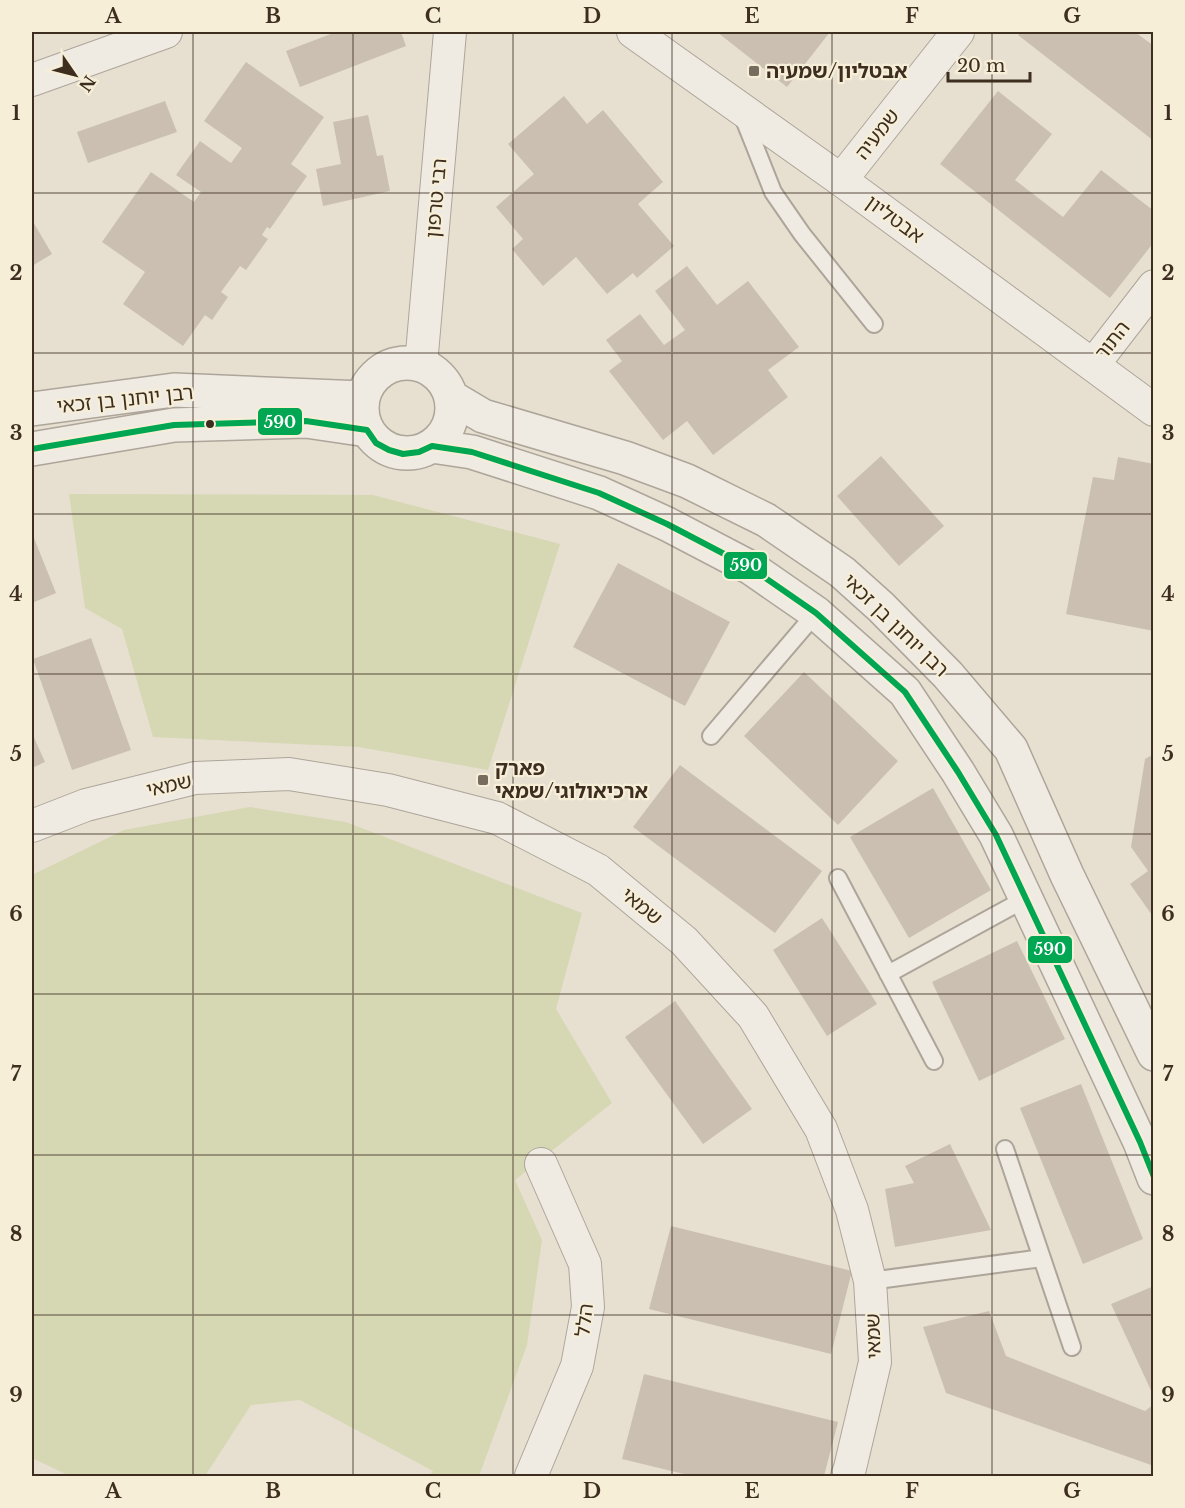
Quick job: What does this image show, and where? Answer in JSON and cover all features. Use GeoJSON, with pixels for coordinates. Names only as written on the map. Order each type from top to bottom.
{"type":"FeatureCollection","features":[{"type":"Feature","properties":{"kind":"street"},"geometry":{"type":"LineString","coordinates":[[32,80],[166,32]]}},
{"type":"Feature","properties":{"kind":"street","name":"רבי טרפון"},"geometry":{"type":"LineString","coordinates":[[421,365],[450,32]]}},
{"type":"Feature","properties":{"kind":"street","name":"אבטליון"},"geometry":{"type":"LineString","coordinates":[[633,32],[841,180],[1154,410]]}},
{"type":"Feature","properties":{"kind":"street","name":"שמעיה"},"geometry":{"type":"LineString","coordinates":[[841,180],[958,32]]}},
{"type":"Feature","properties":{"kind":"street","name":"התור"},"geometry":{"type":"LineString","coordinates":[[1093,365],[1154,286]]}},
{"type":"Feature","properties":{"kind":"street"},"geometry":{"type":"LineString","coordinates":[[407,363],[421,365],[435,372],[445,383],[451,397],[452,411],[449,424],[442,436],[432,446],[418,452],[403,454],[388,450],[376,442],[363,420],[362,398],[374,378],[392,365],[407,363]]}},
{"type":"Feature","properties":{"kind":"street","name":"רבן יוחנן בן זכאי"},"geometry":{"type":"LineString","coordinates":[[32,409],[174,390],[362,398]]}},
{"type":"Feature","properties":{"kind":"street","name":"רבן יוחנן בן זכאי"},"geometry":{"type":"LineString","coordinates":[[451,397],[483,416],[625,458],[687,481],[766,520],[842,572],[881,607],[948,675],[1011,749],[1067,875],[1154,1054]]}},
{"type":"Feature","properties":{"kind":"street","name":"רבן יוחנן בן זכאי"},"geometry":{"type":"LineString","coordinates":[[32,449],[174,425],[306,421],[367,430]]}},
{"type":"Feature","properties":{"kind":"street"},"geometry":{"type":"LineString","coordinates":[[432,446],[472,452],[599,493],[667,524],[751,568],[816,613],[905,692],[996,835],[1025,899],[1147,1138],[1154,1178]]}},
{"type":"Feature","properties":{"kind":"street","name":"שמאי"},"geometry":{"type":"LineString","coordinates":[[32,826],[86,804],[195,778],[290,774],[387,790],[497,818],[598,870],[684,940],[753,1016],[821,1129],[852,1210],[870,1281],[875,1362],[847,1476]]}},
{"type":"Feature","properties":{"kind":"street","name":"הלל"},"geometry":{"type":"LineString","coordinates":[[531,1476],[577,1366],[588,1307],[585,1264],[541,1164]]}},
{"type":"Feature","properties":{"kind":"lane"},"geometry":{"type":"LineString","coordinates":[[740,107],[773,192],[802,234],[874,324]]}},
{"type":"Feature","properties":{"kind":"lane"},"geometry":{"type":"LineString","coordinates":[[711,736],[816,613]]}},
{"type":"Feature","properties":{"kind":"lane"},"geometry":{"type":"LineString","coordinates":[[838,878],[934,1061]]}},
{"type":"Feature","properties":{"kind":"lane"},"geometry":{"type":"LineString","coordinates":[[888,974],[1025,899]]}},
{"type":"Feature","properties":{"kind":"lane"},"geometry":{"type":"LineString","coordinates":[[1005,1149],[1072,1347]]}},
{"type":"Feature","properties":{"kind":"lane"},"geometry":{"type":"LineString","coordinates":[[870,1281],[1042,1258]]}},
{"type":"Feature","properties":{"kind":"green space"},"geometry":{"type":"Polygon","coordinates":[[[69,494],[373,495],[560,544],[488,770],[359,747],[153,737],[122,629],[85,608],[69,494]]]}},
{"type":"Feature","properties":{"kind":"green space"},"geometry":{"type":"Polygon","coordinates":[[[250,807],[346,822],[582,913],[556,1009],[612,1103],[515,1180],[542,1240],[527,1345],[479,1476],[429,1476],[433,1471],[300,1400],[251,1405],[205,1476],[70,1476],[32,1458],[32,875],[124,830],[250,807]]]}},
{"type":"Feature","properties":{"kind":"building"},"geometry":{"type":"Polygon","coordinates":[[[336,32],[401,32],[406,46],[300,87],[286,51],[336,32]]]}},
{"type":"Feature","properties":{"kind":"building"},"geometry":{"type":"Polygon","coordinates":[[[717,32],[830,32],[787,87],[717,32]]]}},
{"type":"Feature","properties":{"kind":"building"},"geometry":{"type":"Polygon","coordinates":[[[1021,32],[1135,32],[1154,46],[1154,141],[1018,35],[1021,32]]]}},
{"type":"Feature","properties":{"kind":"building"},"geometry":{"type":"Polygon","coordinates":[[[246,62],[324,117],[291,164],[307,176],[270,229],[267,227],[262,235],[268,239],[246,270],[240,266],[221,292],[228,297],[212,320],[205,315],[183,346],[123,304],[145,272],[102,242],[151,172],[194,202],[201,192],[176,175],[200,141],[231,163],[242,148],[204,121],[246,62]]]}},
{"type":"Feature","properties":{"kind":"building"},"geometry":{"type":"Polygon","coordinates":[[[998,91],[1052,134],[1015,180],[1063,217],[1101,170],[1154,211],[1154,242],[1110,298],[940,164],[998,91]]]}},
{"type":"Feature","properties":{"kind":"building"},"geometry":{"type":"Polygon","coordinates":[[[564,96],[587,124],[603,110],[663,182],[638,204],[674,246],[637,278],[633,273],[607,294],[576,257],[543,286],[512,249],[523,239],[496,207],[534,174],[508,144],[564,96]]]}},
{"type":"Feature","properties":{"kind":"building"},"geometry":{"type":"Polygon","coordinates":[[[165,101],[177,132],[88,163],[77,132],[165,101]]]}},
{"type":"Feature","properties":{"kind":"building"},"geometry":{"type":"Polygon","coordinates":[[[368,115],[377,156],[383,155],[390,191],[323,206],[316,169],[341,164],[333,122],[368,115]]]}},
{"type":"Feature","properties":{"kind":"building"},"geometry":{"type":"Polygon","coordinates":[[[32,220],[52,254],[32,266],[32,220]]]}},
{"type":"Feature","properties":{"kind":"building"},"geometry":{"type":"Polygon","coordinates":[[[687,266],[717,305],[748,281],[799,347],[768,370],[788,397],[713,455],[687,421],[663,440],[609,371],[622,361],[606,340],[640,314],[664,345],[685,330],[655,291],[687,266]]]}},
{"type":"Feature","properties":{"kind":"building"},"geometry":{"type":"Polygon","coordinates":[[[881,456],[944,526],[899,566],[837,496],[881,456]]]}},
{"type":"Feature","properties":{"kind":"building"},"geometry":{"type":"Polygon","coordinates":[[[1118,457],[1154,464],[1154,631],[1066,614],[1093,477],[1114,480],[1118,457]]]}},
{"type":"Feature","properties":{"kind":"building"},"geometry":{"type":"Polygon","coordinates":[[[32,533],[56,593],[32,603],[32,533]]]}},
{"type":"Feature","properties":{"kind":"building"},"geometry":{"type":"Polygon","coordinates":[[[618,563],[730,622],[685,706],[573,647],[618,563]]]}},
{"type":"Feature","properties":{"kind":"building"},"geometry":{"type":"Polygon","coordinates":[[[91,638],[131,750],[72,770],[33,659],[91,638]]]}},
{"type":"Feature","properties":{"kind":"building"},"geometry":{"type":"Polygon","coordinates":[[[804,672],[898,761],[838,825],[744,736],[804,672]]]}},
{"type":"Feature","properties":{"kind":"building"},"geometry":{"type":"Polygon","coordinates":[[[32,733],[45,762],[32,768],[32,733]]]}},
{"type":"Feature","properties":{"kind":"building"},"geometry":{"type":"Polygon","coordinates":[[[1154,754],[1154,918],[1130,884],[1148,871],[1131,847],[1145,759],[1154,754]]]}},
{"type":"Feature","properties":{"kind":"building"},"geometry":{"type":"Polygon","coordinates":[[[680,765],[822,871],[775,933],[633,827],[680,765]]]}},
{"type":"Feature","properties":{"kind":"building"},"geometry":{"type":"Polygon","coordinates":[[[933,788],[991,890],[909,938],[850,837],[933,788]]]}},
{"type":"Feature","properties":{"kind":"building"},"geometry":{"type":"Polygon","coordinates":[[[822,918],[877,1004],[827,1036],[773,950],[822,918]]]}},
{"type":"Feature","properties":{"kind":"building"},"geometry":{"type":"Polygon","coordinates":[[[1017,941],[1065,1039],[979,1081],[932,982],[1017,941]]]}},
{"type":"Feature","properties":{"kind":"building"},"geometry":{"type":"Polygon","coordinates":[[[675,1001],[752,1109],[703,1144],[625,1037],[675,1001]]]}},
{"type":"Feature","properties":{"kind":"building"},"geometry":{"type":"Polygon","coordinates":[[[1081,1084],[1143,1239],[1083,1264],[1020,1108],[1081,1084]]]}},
{"type":"Feature","properties":{"kind":"building"},"geometry":{"type":"Polygon","coordinates":[[[950,1144],[991,1230],[895,1247],[885,1189],[914,1183],[905,1166],[950,1144]]]}},
{"type":"Feature","properties":{"kind":"building"},"geometry":{"type":"Polygon","coordinates":[[[671,1226],[852,1271],[831,1354],[649,1309],[671,1226]]]}},
{"type":"Feature","properties":{"kind":"building"},"geometry":{"type":"Polygon","coordinates":[[[1154,1286],[1154,1397],[1111,1304],[1154,1286]]]}},
{"type":"Feature","properties":{"kind":"building"},"geometry":{"type":"Polygon","coordinates":[[[989,1311],[1006,1356],[1145,1411],[1154,1404],[1154,1466],[946,1393],[923,1327],[989,1311]]]}},
{"type":"Feature","properties":{"kind":"building"},"geometry":{"type":"Polygon","coordinates":[[[644,1374],[838,1422],[824,1476],[692,1476],[622,1459],[644,1374]]]}},
{"type":"Feature","properties":{"kind":"transit line","name":"590"},"geometry":{"type":"LineString","coordinates":[[32,449],[174,425],[306,421],[367,430],[376,443],[403,454],[419,452],[432,446],[472,452],[599,493],[667,524],[751,568],[816,613],[905,692],[958,772],[996,835],[1140,1142],[1154,1177]]}},
{"type":"Feature","properties":{"kind":"place","name":"אבטליון/שמעיה"},"geometry":{"type":"Point","coordinates":[754,71]}},
{"type":"Feature","properties":{"kind":"place","name":"פארק ארכיאולוגי/שמאי"},"geometry":{"type":"Point","coordinates":[483,780]}}]}
